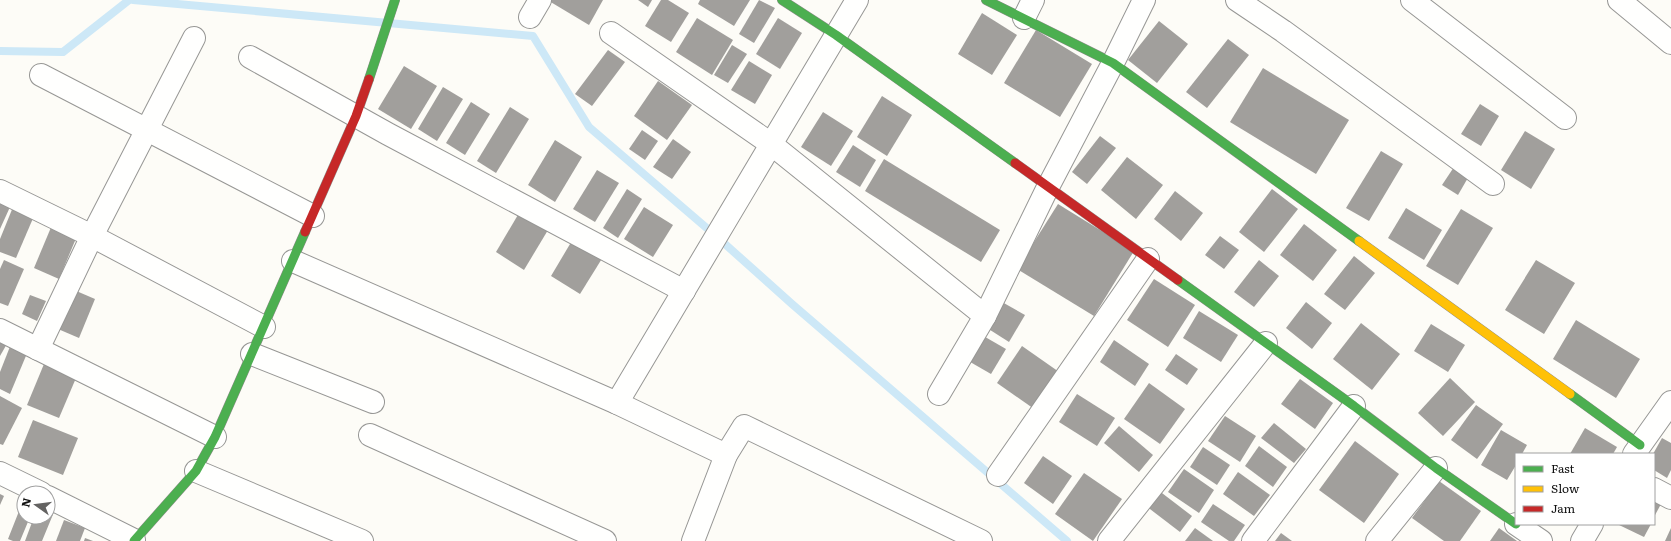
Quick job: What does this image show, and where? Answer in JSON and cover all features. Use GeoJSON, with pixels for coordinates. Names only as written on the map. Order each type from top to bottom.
{"type":"FeatureCollection","features":[{"type":"Feature","properties":{"kind":"street"},"geometry":{"type":"LineString","coordinates":[[56,501],[134,541],[196,471],[215,437],[356,116],[395,0]]}},
{"type":"Feature","properties":{"kind":"street"},"geometry":{"type":"LineString","coordinates":[[782,0],[836,35],[1354,406],[1436,468],[1515,523]]}},
{"type":"Feature","properties":{"kind":"street"},"geometry":{"type":"LineString","coordinates":[[617,404],[857,0]]}},
{"type":"Feature","properties":{"kind":"street"},"geometry":{"type":"LineString","coordinates":[[986,0],[1029,9],[1113,63],[1637,449],[1671,402]]}},
{"type":"Feature","properties":{"kind":"street"},"geometry":{"type":"LineString","coordinates":[[939,394],[985,316],[1048,187],[1144,0]]}},
{"type":"Feature","properties":{"kind":"street"},"geometry":{"type":"LineString","coordinates":[[1237,0],[1283,31],[1493,184]]}},
{"type":"Feature","properties":{"kind":"street"},"geometry":{"type":"LineString","coordinates":[[1412,0],[1565,118]]}},
{"type":"Feature","properties":{"kind":"street"},"geometry":{"type":"LineString","coordinates":[[1619,0],[1671,43]]}},
{"type":"Feature","properties":{"kind":"street"},"geometry":{"type":"LineString","coordinates":[[611,33],[771,144],[985,316]]}},
{"type":"Feature","properties":{"kind":"street"},"geometry":{"type":"LineString","coordinates":[[38,349],[92,236],[194,38]]}},
{"type":"Feature","properties":{"kind":"street"},"geometry":{"type":"LineString","coordinates":[[250,57],[356,116],[684,290]]}},
{"type":"Feature","properties":{"kind":"street"},"geometry":{"type":"LineString","coordinates":[[41,75],[313,216]]}},
{"type":"Feature","properties":{"kind":"street"},"geometry":{"type":"LineString","coordinates":[[0,191],[92,236],[264,327]]}},
{"type":"Feature","properties":{"kind":"street"},"geometry":{"type":"LineString","coordinates":[[998,476],[1148,259]]}},
{"type":"Feature","properties":{"kind":"street"},"geometry":{"type":"LineString","coordinates":[[293,261],[617,404],[726,455]]}},
{"type":"Feature","properties":{"kind":"street"},"geometry":{"type":"LineString","coordinates":[[0,330],[215,437]]}},
{"type":"Feature","properties":{"kind":"street"},"geometry":{"type":"LineString","coordinates":[[1109,541],[1266,343]]}},
{"type":"Feature","properties":{"kind":"street"},"geometry":{"type":"LineString","coordinates":[[252,354],[372,402]]}},
{"type":"Feature","properties":{"kind":"street"},"geometry":{"type":"LineString","coordinates":[[1253,541],[1354,406]]}},
{"type":"Feature","properties":{"kind":"street"},"geometry":{"type":"LineString","coordinates":[[694,541],[726,455],[744,426],[981,541]]}},
{"type":"Feature","properties":{"kind":"street"},"geometry":{"type":"LineString","coordinates":[[370,435],[605,541]]}},
{"type":"Feature","properties":{"kind":"street"},"geometry":{"type":"LineString","coordinates":[[1378,541],[1436,468]]}},
{"type":"Feature","properties":{"kind":"street"},"geometry":{"type":"LineString","coordinates":[[196,471],[362,541]]}},
{"type":"Feature","properties":{"kind":"street"},"geometry":{"type":"LineString","coordinates":[[0,473],[25,485]]}},
{"type":"Feature","properties":{"kind":"street"},"geometry":{"type":"LineString","coordinates":[[1655,490],[1671,498]]}},
{"type":"Feature","properties":{"kind":"street"},"geometry":{"type":"LineString","coordinates":[[1517,525],[1541,541]]}},
{"type":"Feature","properties":{"kind":"street"},"geometry":{"type":"LineString","coordinates":[[1582,541],[1591,525]]}},
{"type":"Feature","properties":{"kind":"building"},"geometry":{"type":"Polygon","coordinates":[[[549,0],[603,0],[589,25],[549,0]]]}},
{"type":"Feature","properties":{"kind":"building"},"geometry":{"type":"Polygon","coordinates":[[[638,0],[652,0],[648,7],[638,0]]]}},
{"type":"Feature","properties":{"kind":"building"},"geometry":{"type":"Polygon","coordinates":[[[661,0],[668,0],[689,13],[671,42],[645,26],[661,0]]]}},
{"type":"Feature","properties":{"kind":"building"},"geometry":{"type":"Polygon","coordinates":[[[700,0],[750,0],[734,26],[698,4],[700,0]]]}},
{"type":"Feature","properties":{"kind":"building"},"geometry":{"type":"Polygon","coordinates":[[[759,0],[775,8],[754,43],[739,34],[759,0]]]}},
{"type":"Feature","properties":{"kind":"building"},"geometry":{"type":"Polygon","coordinates":[[[982,13],[1017,35],[992,75],[958,54],[982,13]]]}},
{"type":"Feature","properties":{"kind":"building"},"geometry":{"type":"Polygon","coordinates":[[[697,18],[733,40],[712,75],[676,52],[697,18]]]}},
{"type":"Feature","properties":{"kind":"building"},"geometry":{"type":"Polygon","coordinates":[[[778,18],[802,33],[780,69],[756,54],[778,18]]]}},
{"type":"Feature","properties":{"kind":"building"},"geometry":{"type":"Polygon","coordinates":[[[1159,21],[1188,44],[1157,83],[1128,60],[1159,21]]]}},
{"type":"Feature","properties":{"kind":"building"},"geometry":{"type":"Polygon","coordinates":[[[1036,30],[1092,64],[1060,117],[1004,83],[1036,30]]]}},
{"type":"Feature","properties":{"kind":"building"},"geometry":{"type":"Polygon","coordinates":[[[1228,39],[1249,55],[1207,108],[1186,92],[1228,39]]]}},
{"type":"Feature","properties":{"kind":"building"},"geometry":{"type":"Polygon","coordinates":[[[732,45],[747,54],[728,83],[714,75],[732,45]]]}},
{"type":"Feature","properties":{"kind":"building"},"geometry":{"type":"Polygon","coordinates":[[[608,50],[625,62],[592,106],[575,94],[608,50]]]}},
{"type":"Feature","properties":{"kind":"building"},"geometry":{"type":"Polygon","coordinates":[[[749,61],[772,75],[755,104],[731,90],[749,61]]]}},
{"type":"Feature","properties":{"kind":"building"},"geometry":{"type":"Polygon","coordinates":[[[404,66],[437,86],[411,129],[378,109],[404,66]]]}},
{"type":"Feature","properties":{"kind":"building"},"geometry":{"type":"Polygon","coordinates":[[[1263,68],[1349,120],[1316,174],[1230,122],[1263,68]]]}},
{"type":"Feature","properties":{"kind":"building"},"geometry":{"type":"Polygon","coordinates":[[[658,81],[692,105],[667,140],[634,116],[658,81]]]}},
{"type":"Feature","properties":{"kind":"building"},"geometry":{"type":"Polygon","coordinates":[[[443,87],[463,99],[437,141],[418,129],[443,87]]]}},
{"type":"Feature","properties":{"kind":"building"},"geometry":{"type":"Polygon","coordinates":[[[882,96],[912,115],[887,156],[857,137],[882,96]]]}},
{"type":"Feature","properties":{"kind":"building"},"geometry":{"type":"Polygon","coordinates":[[[471,102],[490,114],[465,155],[446,143],[471,102]]]}},
{"type":"Feature","properties":{"kind":"building"},"geometry":{"type":"Polygon","coordinates":[[[1480,104],[1499,116],[1481,146],[1461,134],[1480,104]]]}},
{"type":"Feature","properties":{"kind":"building"},"geometry":{"type":"Polygon","coordinates":[[[510,107],[529,119],[496,173],[477,161],[510,107]]]}},
{"type":"Feature","properties":{"kind":"building"},"geometry":{"type":"Polygon","coordinates":[[[823,112],[853,131],[831,166],[801,147],[823,112]]]}},
{"type":"Feature","properties":{"kind":"building"},"geometry":{"type":"Polygon","coordinates":[[[642,130],[658,141],[645,160],[629,149],[642,130]]]}},
{"type":"Feature","properties":{"kind":"building"},"geometry":{"type":"Polygon","coordinates":[[[1525,131],[1555,149],[1531,189],[1501,170],[1525,131]]]}},
{"type":"Feature","properties":{"kind":"building"},"geometry":{"type":"Polygon","coordinates":[[[1100,136],[1116,148],[1087,184],[1072,172],[1100,136]]]}},
{"type":"Feature","properties":{"kind":"building"},"geometry":{"type":"Polygon","coordinates":[[[673,139],[691,152],[672,179],[653,167],[673,139]]]}},
{"type":"Feature","properties":{"kind":"building"},"geometry":{"type":"Polygon","coordinates":[[[555,140],[582,157],[555,202],[528,185],[555,140]]]}},
{"type":"Feature","properties":{"kind":"building"},"geometry":{"type":"Polygon","coordinates":[[[853,145],[876,160],[860,187],[836,172],[853,145]]]}},
{"type":"Feature","properties":{"kind":"building"},"geometry":{"type":"Polygon","coordinates":[[[1381,151],[1403,164],[1369,221],[1346,208],[1381,151]]]}},
{"type":"Feature","properties":{"kind":"building"},"geometry":{"type":"Polygon","coordinates":[[[1127,157],[1163,185],[1136,219],[1101,190],[1127,157]]]}},
{"type":"Feature","properties":{"kind":"building"},"geometry":{"type":"Polygon","coordinates":[[[884,159],[1000,230],[981,262],[865,191],[884,159]]]}},
{"type":"Feature","properties":{"kind":"building"},"geometry":{"type":"Polygon","coordinates":[[[1454,167],[1469,176],[1458,195],[1442,185],[1454,167]]]}},
{"type":"Feature","properties":{"kind":"building"},"geometry":{"type":"Polygon","coordinates":[[[597,170],[619,183],[595,222],[573,209],[597,170]]]}},
{"type":"Feature","properties":{"kind":"building"},"geometry":{"type":"Polygon","coordinates":[[[627,189],[642,199],[618,238],[603,228],[627,189]]]}},
{"type":"Feature","properties":{"kind":"building"},"geometry":{"type":"Polygon","coordinates":[[[1272,189],[1298,209],[1264,252],[1239,232],[1272,189]]]}},
{"type":"Feature","properties":{"kind":"building"},"geometry":{"type":"Polygon","coordinates":[[[1175,191],[1203,213],[1181,241],[1154,219],[1175,191]]]}},
{"type":"Feature","properties":{"kind":"building"},"geometry":{"type":"Polygon","coordinates":[[[0,203],[10,207],[0,229],[0,203]]]}},
{"type":"Feature","properties":{"kind":"building"},"geometry":{"type":"Polygon","coordinates":[[[1058,204],[1134,251],[1094,316],[1017,269],[1058,204]]]}},
{"type":"Feature","properties":{"kind":"building"},"geometry":{"type":"Polygon","coordinates":[[[13,207],[34,216],[16,258],[0,252],[0,239],[13,207]]]}},
{"type":"Feature","properties":{"kind":"building"},"geometry":{"type":"Polygon","coordinates":[[[644,207],[673,225],[653,257],[624,239],[644,207]]]}},
{"type":"Feature","properties":{"kind":"building"},"geometry":{"type":"Polygon","coordinates":[[[522,208],[551,225],[524,270],[496,252],[522,208]]]}},
{"type":"Feature","properties":{"kind":"building"},"geometry":{"type":"Polygon","coordinates":[[[1406,208],[1442,230],[1424,260],[1388,238],[1406,208]]]}},
{"type":"Feature","properties":{"kind":"building"},"geometry":{"type":"Polygon","coordinates":[[[1461,209],[1493,228],[1458,285],[1426,266],[1461,209]]]}},
{"type":"Feature","properties":{"kind":"building"},"geometry":{"type":"Polygon","coordinates":[[[1304,224],[1337,250],[1313,281],[1280,255],[1304,224]]]}},
{"type":"Feature","properties":{"kind":"building"},"geometry":{"type":"Polygon","coordinates":[[[52,225],[77,236],[59,279],[34,268],[52,225]]]}},
{"type":"Feature","properties":{"kind":"building"},"geometry":{"type":"Polygon","coordinates":[[[1220,236],[1239,250],[1224,269],[1205,255],[1220,236]]]}},
{"type":"Feature","properties":{"kind":"building"},"geometry":{"type":"Polygon","coordinates":[[[573,239],[603,257],[580,294],[551,276],[573,239]]]}},
{"type":"Feature","properties":{"kind":"building"},"geometry":{"type":"Polygon","coordinates":[[[1354,256],[1375,273],[1345,310],[1324,294],[1354,256]]]}},
{"type":"Feature","properties":{"kind":"building"},"geometry":{"type":"Polygon","coordinates":[[[4,260],[24,269],[8,306],[0,303],[0,269],[4,260]]]}},
{"type":"Feature","properties":{"kind":"building"},"geometry":{"type":"Polygon","coordinates":[[[1259,260],[1279,276],[1254,307],[1234,292],[1259,260]]]}},
{"type":"Feature","properties":{"kind":"building"},"geometry":{"type":"Polygon","coordinates":[[[1536,260],[1575,283],[1544,334],[1505,310],[1536,260]]]}},
{"type":"Feature","properties":{"kind":"building"},"geometry":{"type":"Polygon","coordinates":[[[1154,279],[1195,305],[1168,347],[1127,320],[1154,279]]]}},
{"type":"Feature","properties":{"kind":"building"},"geometry":{"type":"Polygon","coordinates":[[[74,290],[95,299],[79,338],[58,329],[74,290]]]}},
{"type":"Feature","properties":{"kind":"building"},"geometry":{"type":"Polygon","coordinates":[[[30,295],[46,301],[37,321],[22,314],[30,295]]]}},
{"type":"Feature","properties":{"kind":"building"},"geometry":{"type":"Polygon","coordinates":[[[1002,302],[1025,315],[1009,342],[987,328],[1002,302]]]}},
{"type":"Feature","properties":{"kind":"building"},"geometry":{"type":"Polygon","coordinates":[[[1306,302],[1332,323],[1312,349],[1286,328],[1306,302]]]}},
{"type":"Feature","properties":{"kind":"building"},"geometry":{"type":"Polygon","coordinates":[[[1199,311],[1238,335],[1221,362],[1183,338],[1199,311]]]}},
{"type":"Feature","properties":{"kind":"building"},"geometry":{"type":"Polygon","coordinates":[[[1576,320],[1640,359],[1616,398],[1553,359],[1576,320]]]}},
{"type":"Feature","properties":{"kind":"building"},"geometry":{"type":"Polygon","coordinates":[[[1361,323],[1400,354],[1372,390],[1333,359],[1361,323]]]}},
{"type":"Feature","properties":{"kind":"building"},"geometry":{"type":"Polygon","coordinates":[[[1431,324],[1465,345],[1448,372],[1414,351],[1431,324]]]}},
{"type":"Feature","properties":{"kind":"building"},"geometry":{"type":"Polygon","coordinates":[[[980,334],[1006,349],[991,374],[965,359],[980,334]]]}},
{"type":"Feature","properties":{"kind":"building"},"geometry":{"type":"Polygon","coordinates":[[[0,337],[8,342],[0,356],[0,337]]]}},
{"type":"Feature","properties":{"kind":"building"},"geometry":{"type":"Polygon","coordinates":[[[1114,340],[1149,364],[1135,386],[1100,362],[1114,340]]]}},
{"type":"Feature","properties":{"kind":"building"},"geometry":{"type":"Polygon","coordinates":[[[11,344],[28,351],[10,394],[0,389],[0,372],[11,344]]]}},
{"type":"Feature","properties":{"kind":"building"},"geometry":{"type":"Polygon","coordinates":[[[1022,346],[1062,374],[1037,411],[997,383],[1022,346]]]}},
{"type":"Feature","properties":{"kind":"building"},"geometry":{"type":"Polygon","coordinates":[[[1176,354],[1198,369],[1187,385],[1165,370],[1176,354]]]}},
{"type":"Feature","properties":{"kind":"building"},"geometry":{"type":"Polygon","coordinates":[[[44,364],[76,378],[59,418],[27,405],[44,364]]]}},
{"type":"Feature","properties":{"kind":"building"},"geometry":{"type":"Polygon","coordinates":[[[1450,378],[1475,402],[1443,436],[1418,413],[1450,378]]]}},
{"type":"Feature","properties":{"kind":"building"},"geometry":{"type":"Polygon","coordinates":[[[1300,379],[1333,403],[1315,429],[1281,404],[1300,379]]]}},
{"type":"Feature","properties":{"kind":"building"},"geometry":{"type":"Polygon","coordinates":[[[1149,383],[1185,409],[1160,444],[1124,419],[1149,383]]]}},
{"type":"Feature","properties":{"kind":"building"},"geometry":{"type":"Polygon","coordinates":[[[1077,394],[1115,418],[1097,446],[1059,422],[1077,394]]]}},
{"type":"Feature","properties":{"kind":"building"},"geometry":{"type":"Polygon","coordinates":[[[0,396],[22,408],[3,445],[0,444],[0,396]]]}},
{"type":"Feature","properties":{"kind":"building"},"geometry":{"type":"Polygon","coordinates":[[[1476,405],[1503,424],[1477,459],[1451,440],[1476,405]]]}},
{"type":"Feature","properties":{"kind":"building"},"geometry":{"type":"Polygon","coordinates":[[[1225,416],[1256,436],[1240,462],[1208,441],[1225,416]]]}},
{"type":"Feature","properties":{"kind":"building"},"geometry":{"type":"Polygon","coordinates":[[[33,420],[78,438],[63,475],[18,457],[33,420]]]}},
{"type":"Feature","properties":{"kind":"building"},"geometry":{"type":"Polygon","coordinates":[[[1274,423],[1306,449],[1294,463],[1261,438],[1274,423]]]}},
{"type":"Feature","properties":{"kind":"building"},"geometry":{"type":"Polygon","coordinates":[[[1119,426],[1153,455],[1139,472],[1104,443],[1119,426]]]}},
{"type":"Feature","properties":{"kind":"building"},"geometry":{"type":"Polygon","coordinates":[[[1585,428],[1617,447],[1614,453],[1571,453],[1585,428]]]}},
{"type":"Feature","properties":{"kind":"building"},"geometry":{"type":"Polygon","coordinates":[[[1501,430],[1527,445],[1523,453],[1515,453],[1515,467],[1507,480],[1481,465],[1501,430]]]}},
{"type":"Feature","properties":{"kind":"building"},"geometry":{"type":"Polygon","coordinates":[[[1662,438],[1671,443],[1671,470],[1667,478],[1655,471],[1655,453],[1654,453],[1662,438]]]}},
{"type":"Feature","properties":{"kind":"building"},"geometry":{"type":"Polygon","coordinates":[[[1355,441],[1399,474],[1364,523],[1319,490],[1355,441]]]}},
{"type":"Feature","properties":{"kind":"building"},"geometry":{"type":"Polygon","coordinates":[[[1259,446],[1287,467],[1273,487],[1245,466],[1259,446]]]}},
{"type":"Feature","properties":{"kind":"building"},"geometry":{"type":"Polygon","coordinates":[[[1203,447],[1230,465],[1217,485],[1190,467],[1203,447]]]}},
{"type":"Feature","properties":{"kind":"building"},"geometry":{"type":"Polygon","coordinates":[[[1043,456],[1072,476],[1053,504],[1024,483],[1043,456]]]}},
{"type":"Feature","properties":{"kind":"building"},"geometry":{"type":"Polygon","coordinates":[[[1184,469],[1214,490],[1199,513],[1168,492],[1184,469]]]}},
{"type":"Feature","properties":{"kind":"building"},"geometry":{"type":"Polygon","coordinates":[[[1238,472],[1270,495],[1254,516],[1223,494],[1238,472]]]}},
{"type":"Feature","properties":{"kind":"building"},"geometry":{"type":"Polygon","coordinates":[[[1084,473],[1122,499],[1093,541],[1055,514],[1084,473]]]}},
{"type":"Feature","properties":{"kind":"building"},"geometry":{"type":"Polygon","coordinates":[[[1439,481],[1481,511],[1460,541],[1444,541],[1412,518],[1439,481]]]}},
{"type":"Feature","properties":{"kind":"building"},"geometry":{"type":"Polygon","coordinates":[[[1158,490],[1192,516],[1180,532],[1146,506],[1158,490]]]}},
{"type":"Feature","properties":{"kind":"building"},"geometry":{"type":"Polygon","coordinates":[[[0,494],[4,496],[0,505],[0,494]]]}},
{"type":"Feature","properties":{"kind":"building"},"geometry":{"type":"Polygon","coordinates":[[[1655,501],[1661,504],[1655,515],[1655,501]]]}},
{"type":"Feature","properties":{"kind":"building"},"geometry":{"type":"Polygon","coordinates":[[[1213,504],[1245,525],[1234,541],[1229,541],[1201,522],[1213,504]]]}},
{"type":"Feature","properties":{"kind":"building"},"geometry":{"type":"Polygon","coordinates":[[[16,519],[16,525],[27,525],[20,541],[8,539],[16,519]]]}},
{"type":"Feature","properties":{"kind":"building"},"geometry":{"type":"Polygon","coordinates":[[[64,520],[85,528],[80,541],[56,541],[64,520]]]}},
{"type":"Feature","properties":{"kind":"building"},"geometry":{"type":"Polygon","coordinates":[[[31,525],[49,525],[42,541],[25,541],[31,525]]]}},
{"type":"Feature","properties":{"kind":"building"},"geometry":{"type":"Polygon","coordinates":[[[1619,525],[1650,525],[1644,537],[1619,525]]]}},
{"type":"Feature","properties":{"kind":"building"},"geometry":{"type":"Polygon","coordinates":[[[1195,528],[1213,541],[1185,541],[1195,528]]]}},
{"type":"Feature","properties":{"kind":"building"},"geometry":{"type":"Polygon","coordinates":[[[1499,528],[1517,541],[1490,541],[1499,528]]]}},
{"type":"Feature","properties":{"kind":"building"},"geometry":{"type":"Polygon","coordinates":[[[1671,528],[1671,541],[1665,541],[1671,528]]]}},
{"type":"Feature","properties":{"kind":"building"},"geometry":{"type":"Polygon","coordinates":[[[1281,533],[1292,541],[1275,541],[1281,533]]]}},
{"type":"Feature","properties":{"kind":"building"},"geometry":{"type":"Polygon","coordinates":[[[85,538],[93,541],[84,541],[85,538]]]}},
{"type":"Feature","properties":{"kind":"waterway"},"geometry":{"type":"LineString","coordinates":[[0,51],[63,52],[129,0]]}},
{"type":"Feature","properties":{"kind":"waterway"},"geometry":{"type":"LineString","coordinates":[[133,0],[533,36],[589,127],[1067,541]]}},
{"type":"Feature","properties":{"kind":"traffic: fast"},"geometry":{"type":"LineString","coordinates":[[369,79],[395,0]]}},
{"type":"Feature","properties":{"kind":"traffic: fast"},"geometry":{"type":"LineString","coordinates":[[782,0],[836,35],[1015,163]]}},
{"type":"Feature","properties":{"kind":"traffic: fast"},"geometry":{"type":"LineString","coordinates":[[986,0],[1113,63],[1359,241]]}},
{"type":"Feature","properties":{"kind":"traffic: fast"},"geometry":{"type":"LineString","coordinates":[[134,541],[196,471],[215,437],[305,232]]}},
{"type":"Feature","properties":{"kind":"traffic: fast"},"geometry":{"type":"LineString","coordinates":[[1178,280],[1354,406],[1436,468],[1515,523]]}},
{"type":"Feature","properties":{"kind":"traffic: fast"},"geometry":{"type":"LineString","coordinates":[[1570,394],[1640,445]]}},
{"type":"Feature","properties":{"kind":"traffic: slow"},"geometry":{"type":"LineString","coordinates":[[1359,241],[1570,394]]}},
{"type":"Feature","properties":{"kind":"traffic: jam"},"geometry":{"type":"LineString","coordinates":[[305,232],[356,116],[369,79]]}},
{"type":"Feature","properties":{"kind":"traffic: jam"},"geometry":{"type":"LineString","coordinates":[[1015,163],[1178,280]]}}]}
